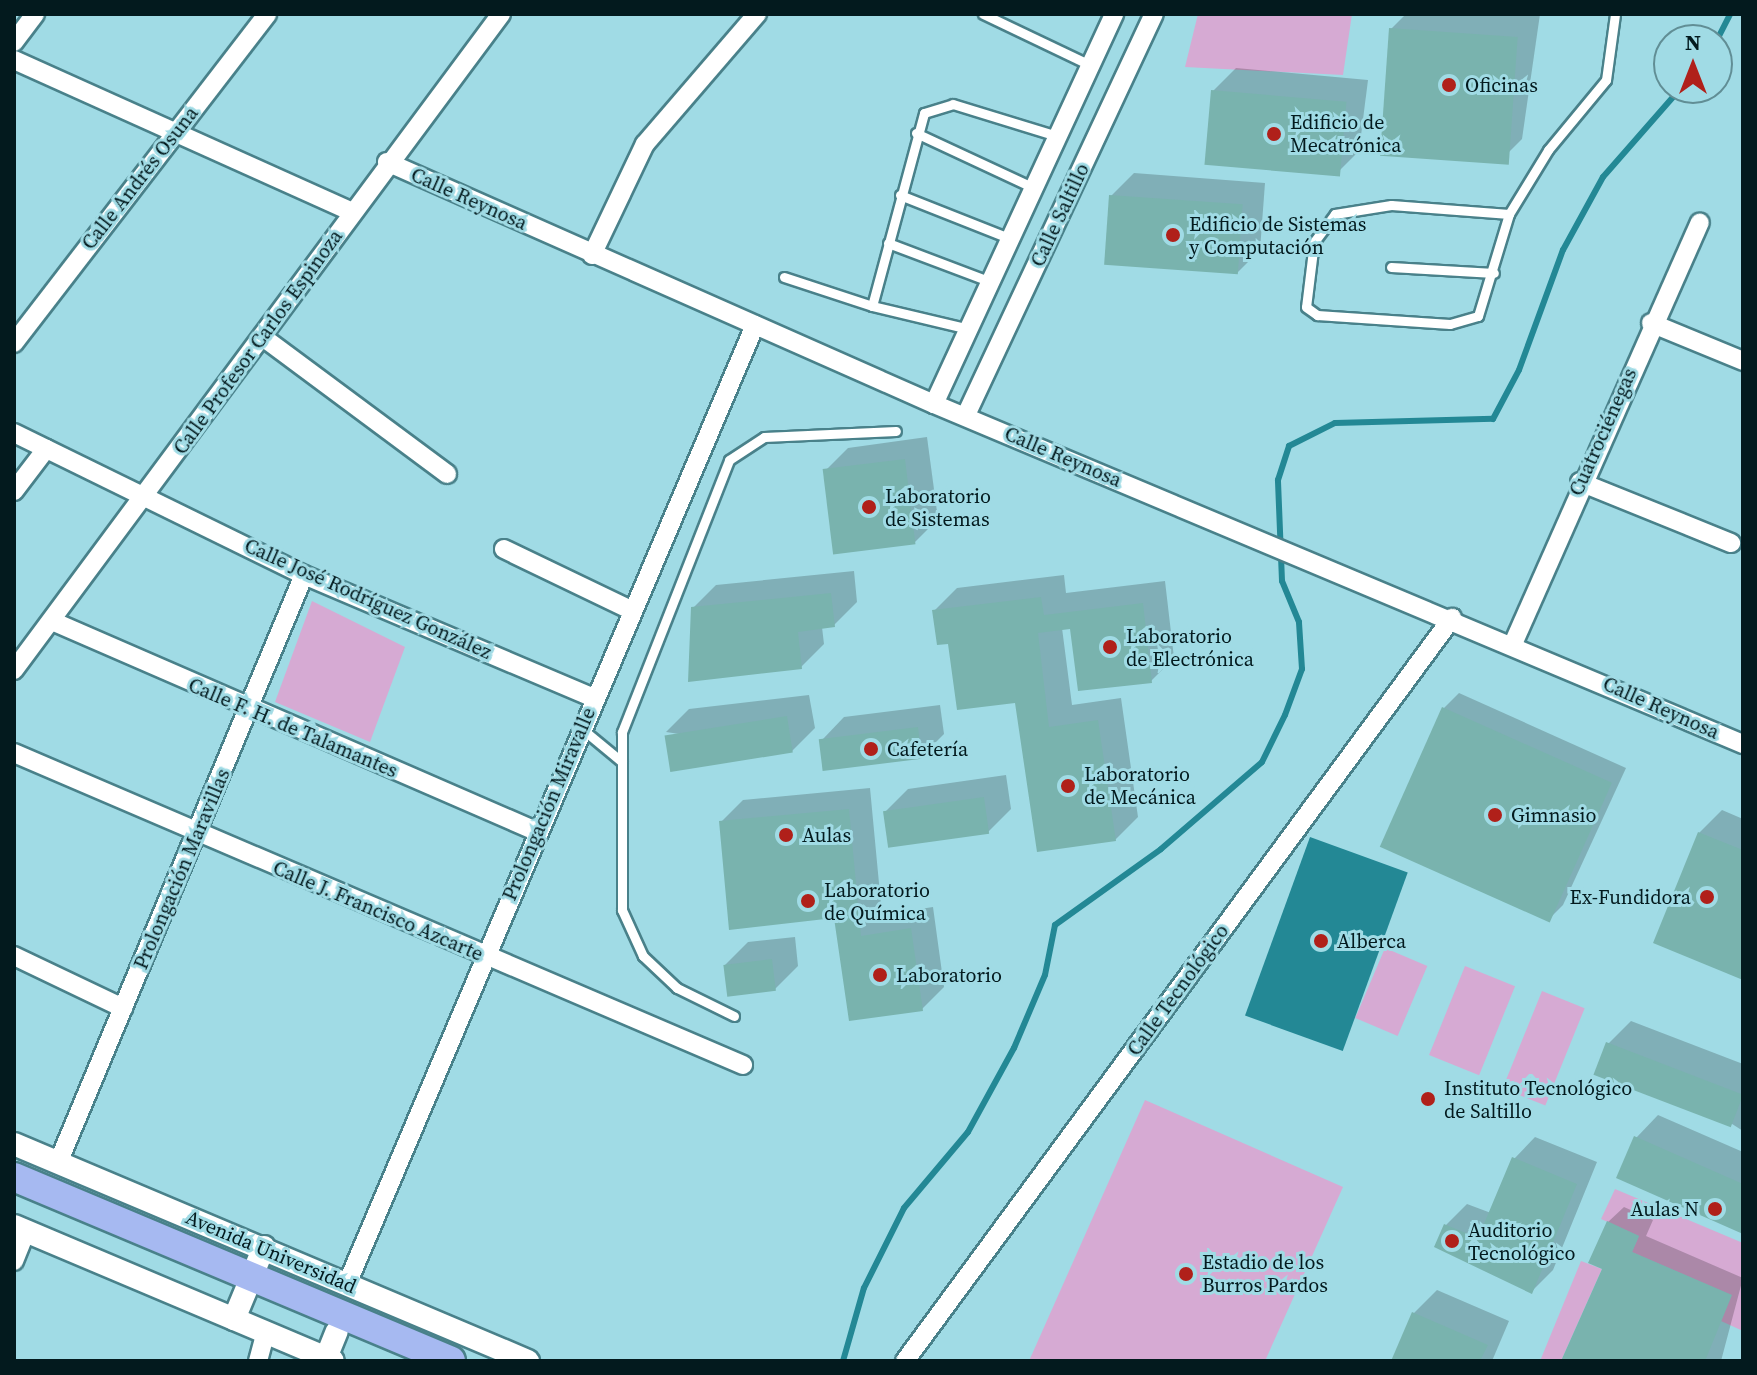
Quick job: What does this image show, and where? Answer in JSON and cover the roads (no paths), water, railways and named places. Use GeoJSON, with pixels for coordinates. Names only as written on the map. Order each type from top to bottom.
{"type":"FeatureCollection","features":[{"type":"Feature","properties":{"kind":"main road","name":"Avenida Universidad"},"geometry":{"type":"LineString","coordinates":[[14,1177],[249,1285],[337,1331],[409,1361]]}},
{"type":"Feature","properties":{"kind":"main road","name":"Avenida Universidad"},"geometry":{"type":"LineString","coordinates":[[14,1195],[451,1361]]}},
{"type":"Feature","properties":{"kind":"street"},"geometry":{"type":"LineString","coordinates":[[14,42],[35,14]]}},
{"type":"Feature","properties":{"kind":"street","name":"Calle Andrés Osuna"},"geometry":{"type":"LineString","coordinates":[[14,343],[267,14]]}},
{"type":"Feature","properties":{"kind":"street","name":"Calle Profesor Carlos Espinoza"},"geometry":{"type":"LineString","coordinates":[[14,670],[264,338],[387,162],[501,14]]}},
{"type":"Feature","properties":{"kind":"street"},"geometry":{"type":"LineString","coordinates":[[592,255],[645,144],[757,14]]}},
{"type":"Feature","properties":{"kind":"street","name":"Calle Saltillo"},"geometry":{"type":"LineString","coordinates":[[934,404],[1114,14]]}},
{"type":"Feature","properties":{"kind":"street","name":"Calle Saltillo"},"geometry":{"type":"LineString","coordinates":[[966,415],[1154,14]]}},
{"type":"Feature","properties":{"kind":"street"},"geometry":{"type":"LineString","coordinates":[[14,60],[352,212]]}},
{"type":"Feature","properties":{"kind":"street","name":"Calle Reynosa"},"geometry":{"type":"LineString","coordinates":[[387,162],[934,404],[966,415],[1237,533],[1452,618],[1743,744]]}},
{"type":"Feature","properties":{"kind":"street","name":"Cuatrociénegas"},"geometry":{"type":"LineString","coordinates":[[1513,644],[1580,482],[1651,323],[1700,223]]}},
{"type":"Feature","properties":{"kind":"street"},"geometry":{"type":"LineString","coordinates":[[1651,323],[1743,361]]}},
{"type":"Feature","properties":{"kind":"street","name":"Prolongación Miravalle"},"geometry":{"type":"LineString","coordinates":[[347,1284],[536,831],[755,325]]}},
{"type":"Feature","properties":{"kind":"street"},"geometry":{"type":"LineString","coordinates":[[264,338],[447,474]]}},
{"type":"Feature","properties":{"kind":"street","name":"Calle José Rodríguez González"},"geometry":{"type":"LineString","coordinates":[[14,433],[148,494],[304,575],[594,698]]}},
{"type":"Feature","properties":{"kind":"street"},"geometry":{"type":"LineString","coordinates":[[14,491],[46,449]]}},
{"type":"Feature","properties":{"kind":"street"},"geometry":{"type":"LineString","coordinates":[[1580,482],[1731,543]]}},
{"type":"Feature","properties":{"kind":"street"},"geometry":{"type":"LineString","coordinates":[[504,549],[631,610]]}},
{"type":"Feature","properties":{"kind":"street","name":"Prolongación Maravillas"},"geometry":{"type":"LineString","coordinates":[[58,1163],[304,575]]}},
{"type":"Feature","properties":{"kind":"street","name":"Calle Tecnológico"},"geometry":{"type":"LineString","coordinates":[[905,1361],[1452,618]]}},
{"type":"Feature","properties":{"kind":"street","name":"Calle F. H. de Talamantes"},"geometry":{"type":"LineString","coordinates":[[52,621],[249,712],[536,831]]}},
{"type":"Feature","properties":{"kind":"street","name":"Calle J. Francisco Azcarte"},"geometry":{"type":"LineString","coordinates":[[14,753],[196,837],[743,1065]]}},
{"type":"Feature","properties":{"kind":"street"},"geometry":{"type":"LineString","coordinates":[[14,956],[123,1008]]}},
{"type":"Feature","properties":{"kind":"street","name":"Avenida Universidad"},"geometry":{"type":"LineString","coordinates":[[14,1144],[528,1361]]}},
{"type":"Feature","properties":{"kind":"street"},"geometry":{"type":"LineString","coordinates":[[14,1261],[20,1228],[329,1360],[337,1331]]}},
{"type":"Feature","properties":{"kind":"street"},"geometry":{"type":"LineString","coordinates":[[234,1319],[264,1247]]}},
{"type":"Feature","properties":{"kind":"street"},"geometry":{"type":"LineString","coordinates":[[258,1361],[266,1332]]}},
{"type":"Feature","properties":{"kind":"lane"},"geometry":{"type":"LineString","coordinates":[[983,14],[1090,65]]}},
{"type":"Feature","properties":{"kind":"lane"},"geometry":{"type":"LineString","coordinates":[[1509,214],[1391,205],[1335,214],[1314,242],[1303,294],[1317,315],[1466,323],[1486,301],[1509,214],[1548,150],[1598,96],[1615,14]]}},
{"type":"Feature","properties":{"kind":"lane"},"geometry":{"type":"LineString","coordinates":[[872,306],[916,133],[935,104],[953,104],[1057,136]]}},
{"type":"Feature","properties":{"kind":"lane"},"geometry":{"type":"LineString","coordinates":[[916,133],[1034,188]]}},
{"type":"Feature","properties":{"kind":"lane"},"geometry":{"type":"LineString","coordinates":[[900,195],[1011,239]]}},
{"type":"Feature","properties":{"kind":"lane"},"geometry":{"type":"LineString","coordinates":[[888,243],[991,282]]}},
{"type":"Feature","properties":{"kind":"lane"},"geometry":{"type":"LineString","coordinates":[[1391,267],[1494,273]]}},
{"type":"Feature","properties":{"kind":"lane"},"geometry":{"type":"LineString","coordinates":[[784,277],[872,306],[969,329]]}},
{"type":"Feature","properties":{"kind":"lane"},"geometry":{"type":"LineString","coordinates":[[734,1016],[677,988],[643,956],[622,910],[621,761],[629,709],[729,460],[764,437],[896,431]]}},
{"type":"Feature","properties":{"kind":"lane"},"geometry":{"type":"LineString","coordinates":[[581,728],[621,761]]}},
{"type":"Feature","properties":{"kind":"water","name":"Alberca"},"geometry":{"type":"Polygon","coordinates":[[[1310,837],[1408,873],[1343,1051],[1245,1016],[1310,837]]]}},
{"type":"Feature","properties":{"kind":"waterway"},"geometry":{"type":"LineString","coordinates":[[1725,24],[1730,14]]}},
{"type":"Feature","properties":{"kind":"waterway"},"geometry":{"type":"LineString","coordinates":[[843,1361],[864,1288],[904,1208],[968,1132],[1014,1048],[1045,975],[1055,925],[1161,849],[1262,762],[1285,715],[1302,669],[1299,622],[1282,581],[1278,480],[1289,446],[1335,423],[1493,419],[1519,370],[1563,250],[1603,177],[1667,104]]}},
{"type":"Feature","properties":{"kind":"place","name":"Oficinas"},"geometry":{"type":"Point","coordinates":[1449,85]}},
{"type":"Feature","properties":{"kind":"place","name":"Edificio de Mecatrónica"},"geometry":{"type":"Point","coordinates":[1274,134]}},
{"type":"Feature","properties":{"kind":"place","name":"Edificio de Sistemas y Computación"},"geometry":{"type":"Point","coordinates":[1173,235]}},
{"type":"Feature","properties":{"kind":"place","name":"Laboratorio de Sistemas"},"geometry":{"type":"Point","coordinates":[869,507]}},
{"type":"Feature","properties":{"kind":"place","name":"Laboratorio de Electrónica"},"geometry":{"type":"Point","coordinates":[1110,647]}},
{"type":"Feature","properties":{"kind":"place","name":"Cafetería"},"geometry":{"type":"Point","coordinates":[871,749]}},
{"type":"Feature","properties":{"kind":"place","name":"Laboratorio de Mecánica"},"geometry":{"type":"Point","coordinates":[1068,786]}},
{"type":"Feature","properties":{"kind":"place","name":"Gimnasio"},"geometry":{"type":"Point","coordinates":[1495,815]}},
{"type":"Feature","properties":{"kind":"place","name":"Aulas"},"geometry":{"type":"Point","coordinates":[786,835]}},
{"type":"Feature","properties":{"kind":"place","name":"Ex-Fundidora"},"geometry":{"type":"Point","coordinates":[1707,897]}},
{"type":"Feature","properties":{"kind":"place","name":"Laboratorio de Química"},"geometry":{"type":"Point","coordinates":[808,901]}},
{"type":"Feature","properties":{"kind":"place","name":"Alberca"},"geometry":{"type":"Point","coordinates":[1321,941]}},
{"type":"Feature","properties":{"kind":"place","name":"Laboratorio"},"geometry":{"type":"Point","coordinates":[880,975]}},
{"type":"Feature","properties":{"kind":"place","name":"Instituto Tecnológico de Saltillo"},"geometry":{"type":"Point","coordinates":[1428,1099]}},
{"type":"Feature","properties":{"kind":"place","name":"Aulas N"},"geometry":{"type":"Point","coordinates":[1715,1209]}},
{"type":"Feature","properties":{"kind":"place","name":"Auditorio Tecnológico"},"geometry":{"type":"Point","coordinates":[1452,1241]}},
{"type":"Feature","properties":{"kind":"place","name":"Estadio de los Burros Pardos"},"geometry":{"type":"Point","coordinates":[1186,1274]}}]}
